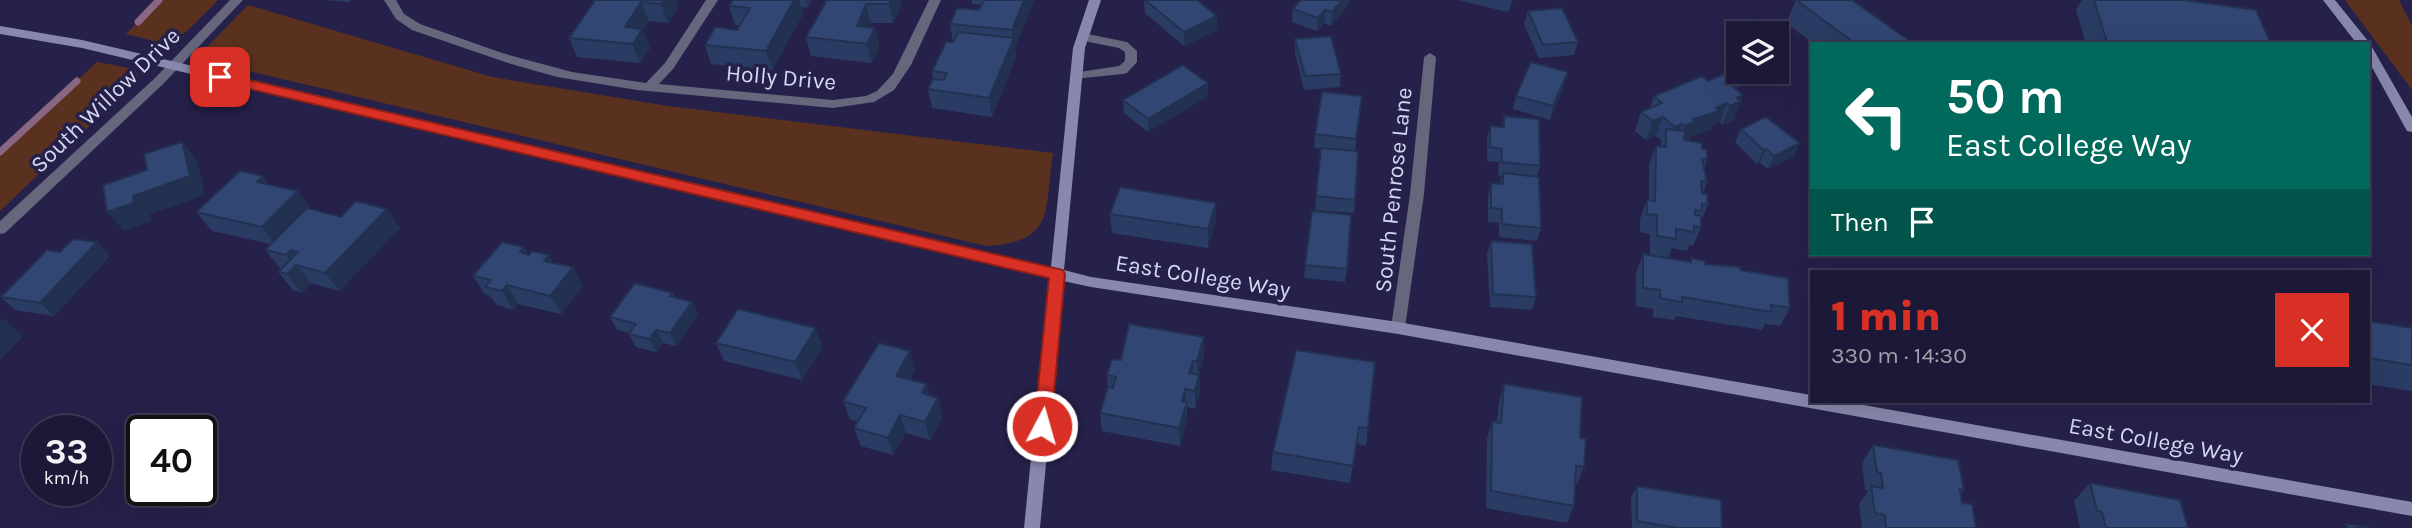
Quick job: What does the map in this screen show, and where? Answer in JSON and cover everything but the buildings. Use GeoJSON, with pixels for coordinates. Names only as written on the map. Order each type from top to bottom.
{"type":"FeatureCollection","features":[{"type":"Feature","properties":{"kind":"street","name":"South Willow Drive"},"geometry":{"type":"LineString","coordinates":[[0,229],[173,66],[237,0]]}},
{"type":"Feature","properties":{"kind":"street","name":"Holly Drive"},"geometry":{"type":"LineString","coordinates":[[390,0],[394,13],[411,25],[527,65],[573,76],[833,104],[858,103],[882,94],[900,72],[935,0]]}},
{"type":"Feature","properties":{"kind":"street"},"geometry":{"type":"LineString","coordinates":[[650,86],[669,65],[712,0]]}},
{"type":"Feature","properties":{"kind":"street"},"geometry":{"type":"LineString","coordinates":[[1032,528],[1077,76],[1083,37],[1095,0]]}},
{"type":"Feature","properties":{"kind":"street"},"geometry":{"type":"LineString","coordinates":[[2329,0],[2362,42]]}},
{"type":"Feature","properties":{"kind":"street","name":"East College Way"},"geometry":{"type":"LineString","coordinates":[[0,30],[82,44],[1057,274],[1398,328],[1810,402]]}},
{"type":"Feature","properties":{"kind":"street"},"geometry":{"type":"LineString","coordinates":[[1077,76],[1124,70],[1131,62],[1131,51],[1123,45],[1083,37]]}},
{"type":"Feature","properties":{"kind":"street"},"geometry":{"type":"LineString","coordinates":[[2370,54],[2412,128]]}},
{"type":"Feature","properties":{"kind":"street","name":"South Penrose Lane"},"geometry":{"type":"LineString","coordinates":[[1398,328],[1417,194],[1430,57]]}},
{"type":"Feature","properties":{"kind":"street","name":"East College Way"},"geometry":{"type":"LineString","coordinates":[[1818,403],[2412,509]]}},
{"type":"Feature","properties":{"kind":"shaded area"},"geometry":{"type":"Polygon","coordinates":[[[159,0],[218,0],[187,31],[166,44],[126,34],[159,0]]]}},
{"type":"Feature","properties":{"kind":"shaded area"},"geometry":{"type":"Polygon","coordinates":[[[2345,0],[2399,0],[2412,26],[2412,90],[2345,0]]]}},
{"type":"Feature","properties":{"kind":"shaded area"},"geometry":{"type":"Polygon","coordinates":[[[248,5],[492,77],[668,106],[1053,153],[1046,207],[1036,230],[1025,238],[986,246],[211,62],[204,55],[207,47],[248,5]]]}},
{"type":"Feature","properties":{"kind":"shaded area"},"geometry":{"type":"Polygon","coordinates":[[[97,62],[135,69],[139,79],[0,211],[0,152],[97,62]]]}},
{"type":"Feature","properties":{"kind":"waterway"},"geometry":{"type":"LineString","coordinates":[[138,22],[159,0]]}},
{"type":"Feature","properties":{"kind":"waterway"},"geometry":{"type":"LineString","coordinates":[[0,152],[77,81]]}},
{"type":"Feature","properties":{"kind":"route"},"geometry":{"type":"LineString","coordinates":[[220,77],[1057,274],[1042,426]]}}]}
